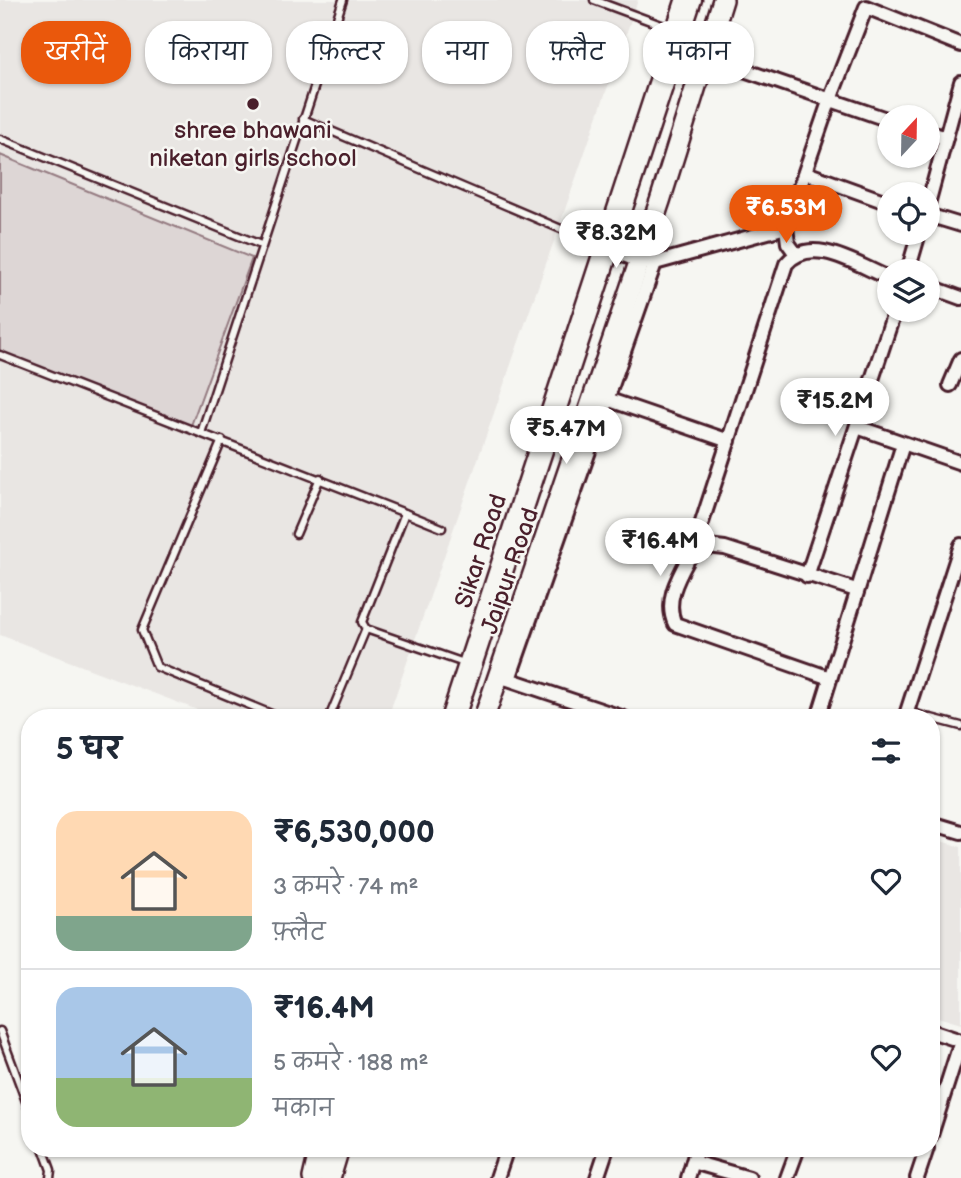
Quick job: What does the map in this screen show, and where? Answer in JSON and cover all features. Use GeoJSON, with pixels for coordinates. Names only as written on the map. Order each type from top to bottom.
{"type":"FeatureCollection","features":[{"type":"Feature","properties":{"kind":"main road","name":"Sikar Road"},"geometry":{"type":"LineString","coordinates":[[680,21],[685,0]]}},
{"type":"Feature","properties":{"kind":"main road","name":"Jaipur Road"},"geometry":{"type":"LineString","coordinates":[[717,21],[723,0]]}},
{"type":"Feature","properties":{"kind":"main road","name":"Sikar Road"},"geometry":{"type":"LineString","coordinates":[[454,709],[611,250],[661,84]]}},
{"type":"Feature","properties":{"kind":"main road","name":"Jaipur Road"},"geometry":{"type":"LineString","coordinates":[[488,709],[504,677],[647,262],[698,84]]}},
{"type":"Feature","properties":{"kind":"main road"},"geometry":{"type":"LineString","coordinates":[[313,1178],[318,1157]]}},
{"type":"Feature","properties":{"kind":"main road"},"geometry":{"type":"LineString","coordinates":[[330,1178],[336,1157]]}},
{"type":"Feature","properties":{"kind":"street"},"geometry":{"type":"LineString","coordinates":[[796,254],[788,243],[786,227],[829,102],[867,4],[961,45]]}},
{"type":"Feature","properties":{"kind":"street"},"geometry":{"type":"LineString","coordinates":[[754,75],[877,116]]}},
{"type":"Feature","properties":{"kind":"street"},"geometry":{"type":"LineString","coordinates":[[934,182],[961,82]]}},
{"type":"Feature","properties":{"kind":"street"},"geometry":{"type":"LineString","coordinates":[[940,136],[946,138]]}},
{"type":"Feature","properties":{"kind":"street"},"geometry":{"type":"LineString","coordinates":[[806,173],[877,199]]}},
{"type":"Feature","properties":{"kind":"street"},"geometry":{"type":"LineString","coordinates":[[940,219],[961,225]]}},
{"type":"Feature","properties":{"kind":"street"},"geometry":{"type":"LineString","coordinates":[[611,250],[647,262],[786,227]]}},
{"type":"Feature","properties":{"kind":"street"},"geometry":{"type":"LineString","coordinates":[[830,678],[675,624],[670,614],[671,601],[678,577],[693,550],[786,264],[796,254],[809,249],[822,251],[877,273]]}},
{"type":"Feature","properties":{"kind":"street"},"geometry":{"type":"LineString","coordinates":[[940,290],[961,298]]}},
{"type":"Feature","properties":{"kind":"street"},"geometry":{"type":"LineString","coordinates":[[807,576],[891,322]]}},
{"type":"Feature","properties":{"kind":"street"},"geometry":{"type":"LineString","coordinates":[[950,385],[960,363]]}},
{"type":"Feature","properties":{"kind":"street"},"geometry":{"type":"LineString","coordinates":[[601,397],[729,441]]}},
{"type":"Feature","properties":{"kind":"street"},"geometry":{"type":"LineString","coordinates":[[856,427],[961,463]]}},
{"type":"Feature","properties":{"kind":"street"},"geometry":{"type":"LineString","coordinates":[[821,709],[903,444]]}},
{"type":"Feature","properties":{"kind":"street"},"geometry":{"type":"LineString","coordinates":[[693,550],[707,546],[725,548],[856,590]]}},
{"type":"Feature","properties":{"kind":"street"},"geometry":{"type":"LineString","coordinates":[[908,709],[960,549]]}},
{"type":"Feature","properties":{"kind":"street"},"geometry":{"type":"LineString","coordinates":[[504,677],[598,709]]}},
{"type":"Feature","properties":{"kind":"street"},"geometry":{"type":"LineString","coordinates":[[940,826],[961,832]]}},
{"type":"Feature","properties":{"kind":"street"},"geometry":{"type":"LineString","coordinates":[[940,1034],[961,1041],[940,1103]]}},
{"type":"Feature","properties":{"kind":"street"},"geometry":{"type":"LineString","coordinates":[[498,1178],[504,1157]]}},
{"type":"Feature","properties":{"kind":"street"},"geometry":{"type":"LineString","coordinates":[[597,1178],[604,1157]]}},
{"type":"Feature","properties":{"kind":"street"},"geometry":{"type":"LineString","coordinates":[[688,1178],[694,1157]]}},
{"type":"Feature","properties":{"kind":"street"},"geometry":{"type":"LineString","coordinates":[[787,1178],[795,1157]]}},
{"type":"Feature","properties":{"kind":"street"},"geometry":{"type":"LineString","coordinates":[[917,1178],[924,1157]]}},
{"type":"Feature","properties":{"kind":"street"},"geometry":{"type":"LineString","coordinates":[[693,1162],[749,1178]]}},
{"type":"Feature","properties":{"kind":"lane"},"geometry":{"type":"LineString","coordinates":[[201,433],[343,0]]}},
{"type":"Feature","properties":{"kind":"lane"},"geometry":{"type":"LineString","coordinates":[[594,0],[650,21]]}},
{"type":"Feature","properties":{"kind":"lane"},"geometry":{"type":"LineString","coordinates":[[464,709],[611,250],[698,0]]}},
{"type":"Feature","properties":{"kind":"lane"},"geometry":{"type":"LineString","coordinates":[[303,120],[611,250]]}},
{"type":"Feature","properties":{"kind":"lane"},"geometry":{"type":"LineString","coordinates":[[0,139],[261,245]]}},
{"type":"Feature","properties":{"kind":"lane"},"geometry":{"type":"LineString","coordinates":[[0,355],[442,528]]}},
{"type":"Feature","properties":{"kind":"lane"},"geometry":{"type":"LineString","coordinates":[[222,440],[142,631],[156,667],[259,709]]}},
{"type":"Feature","properties":{"kind":"lane"},"geometry":{"type":"LineString","coordinates":[[296,534],[320,478]]}},
{"type":"Feature","properties":{"kind":"lane"},"geometry":{"type":"LineString","coordinates":[[405,513],[362,622],[366,629],[470,665]]}},
{"type":"Feature","properties":{"kind":"lane"},"geometry":{"type":"LineString","coordinates":[[333,709],[366,629]]}},
{"type":"Feature","properties":{"kind":"lane"},"geometry":{"type":"LineString","coordinates":[[940,721],[961,726]]}},
{"type":"Feature","properties":{"kind":"lane"},"geometry":{"type":"LineString","coordinates":[[0,1031],[21,1088]]}},
{"type":"Feature","properties":{"kind":"lane"},"geometry":{"type":"LineString","coordinates":[[46,1157],[51,1170],[50,1178]]}},
{"type":"Feature","properties":{"kind":"shaded area"},"geometry":{"type":"Polygon","coordinates":[[[0,0],[638,0],[629,26],[629,21],[526,21],[526,84],[609,84],[391,709],[195,709],[0,635],[0,0]]]}},
{"type":"Feature","properties":{"kind":"shaded area"},"geometry":{"type":"Polygon","coordinates":[[[0,155],[252,258],[189,431],[0,352],[0,155]]]}},
{"type":"Feature","properties":{"kind":"shaded area"},"geometry":{"type":"Polygon","coordinates":[[[940,841],[961,847],[961,1024],[940,1018],[940,841]]]}},
{"type":"Feature","properties":{"kind":"place","name":"shree bhawani niketan girls school"},"geometry":{"type":"Point","coordinates":[253,104]}}]}
